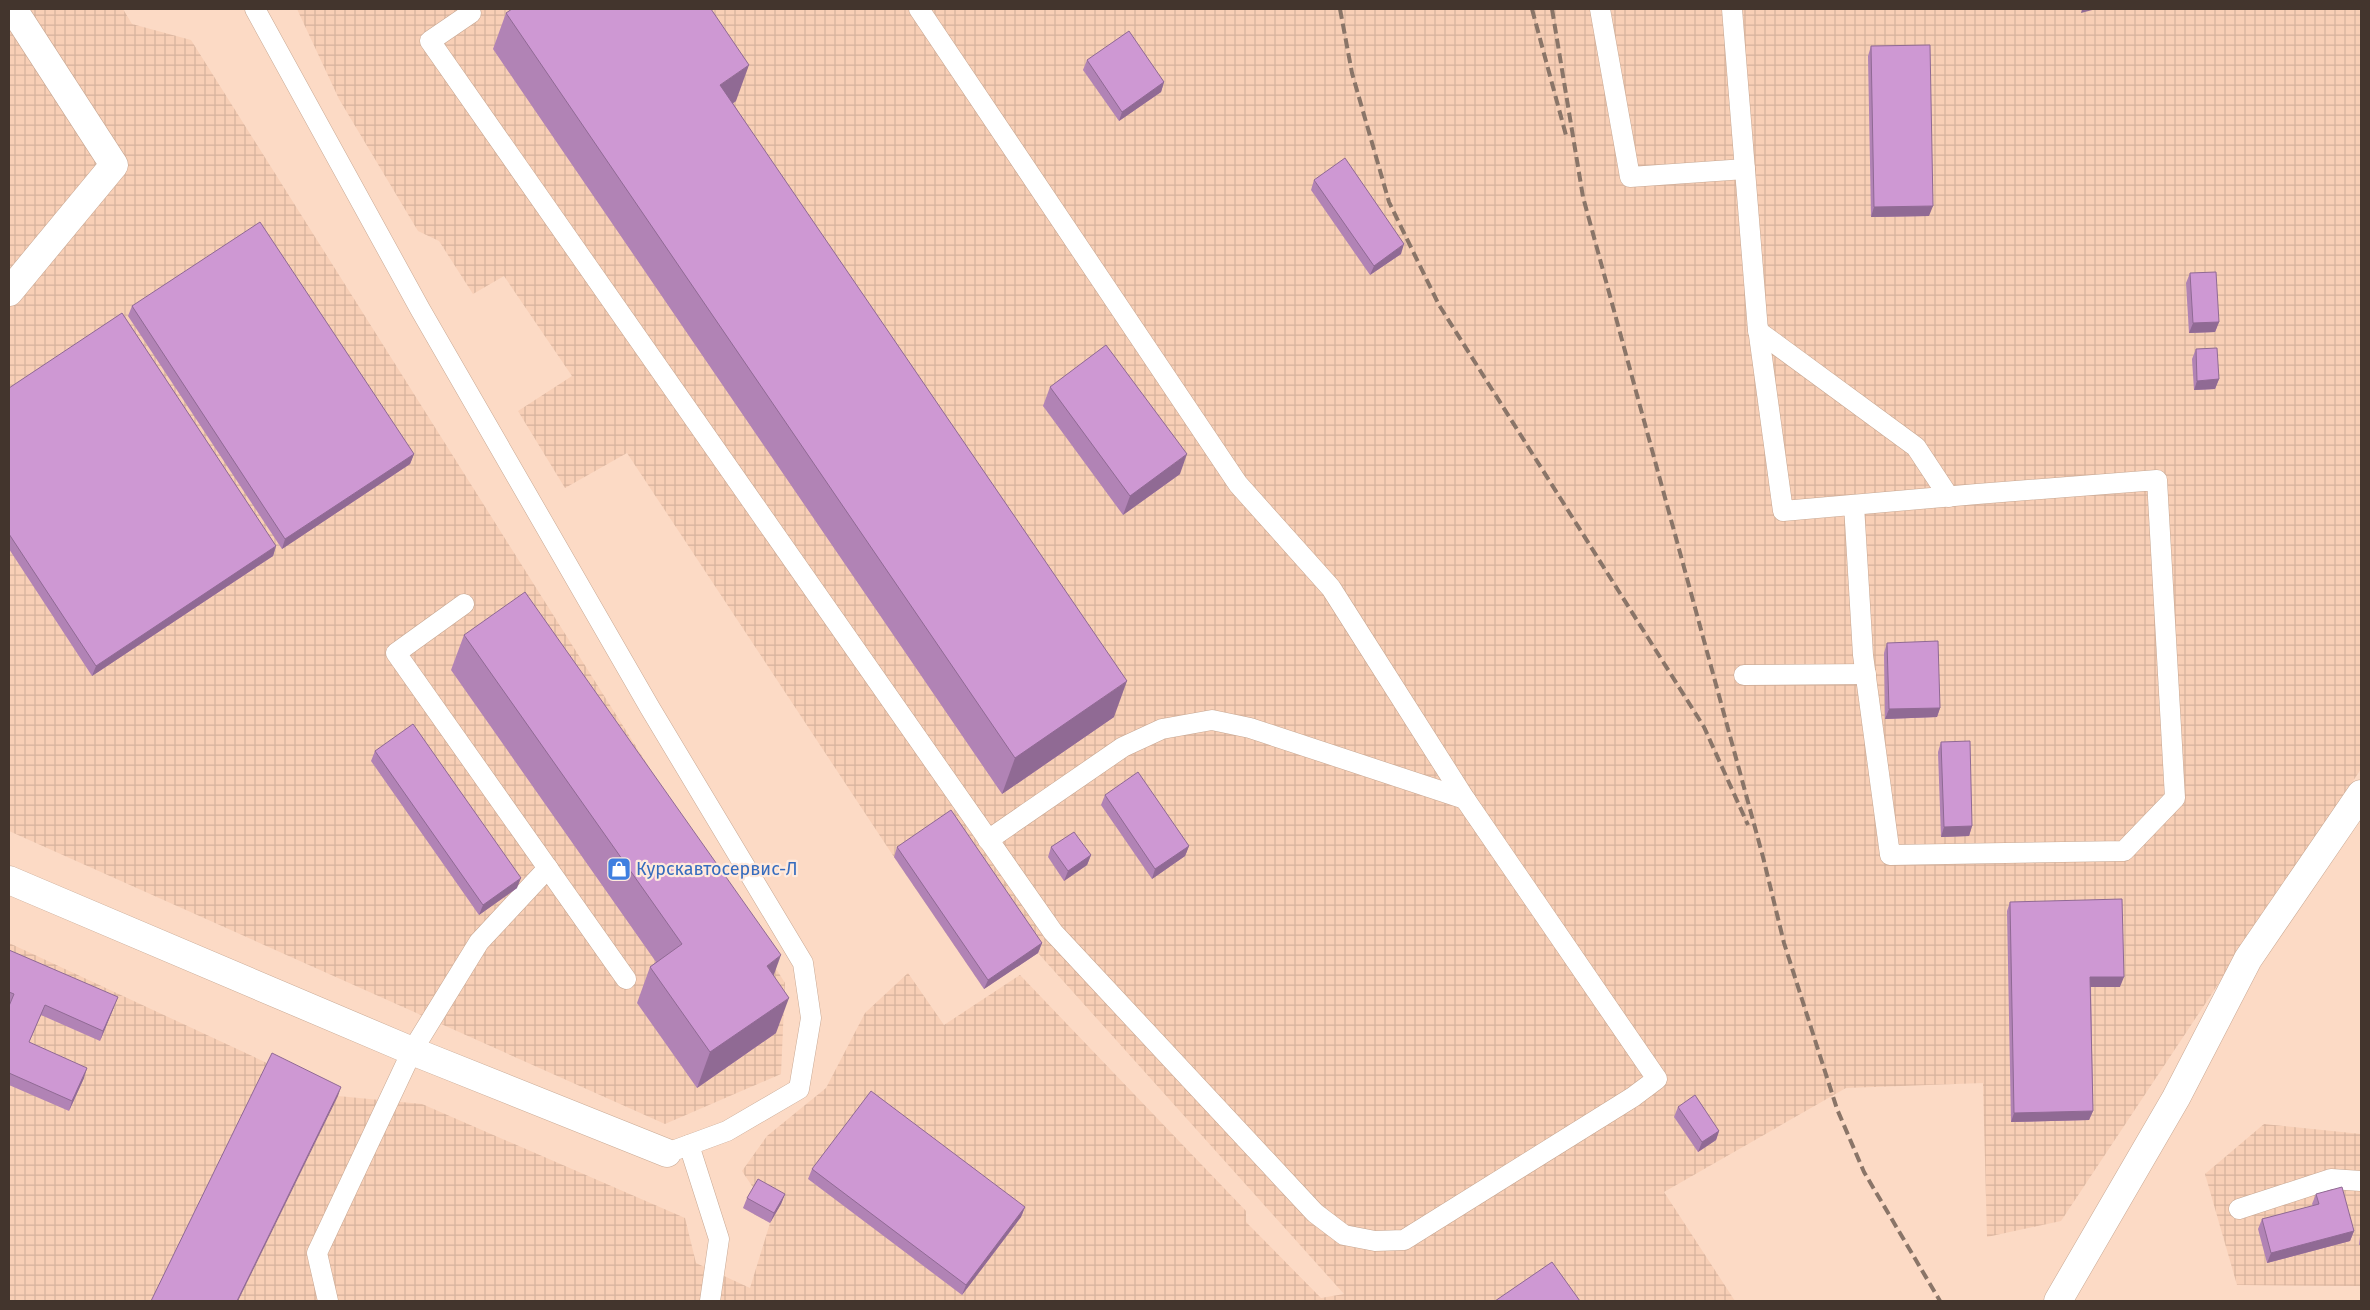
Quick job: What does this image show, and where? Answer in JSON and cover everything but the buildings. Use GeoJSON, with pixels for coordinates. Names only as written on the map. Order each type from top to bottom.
{"type":"FeatureCollection","features":[{"type":"Feature","properties":{"kind":"street"},"geometry":{"type":"LineString","coordinates":[[9,292],[114,164],[13,9]]}},
{"type":"Feature","properties":{"kind":"street"},"geometry":{"type":"LineString","coordinates":[[2058,1301],[2176,1098],[2248,959],[2361,794]]}},
{"type":"Feature","properties":{"kind":"street"},"geometry":{"type":"LineString","coordinates":[[9,880],[412,1050],[678,1149]]}},
{"type":"Feature","properties":{"kind":"lane"},"geometry":{"type":"LineString","coordinates":[[255,9],[420,308],[645,700],[803,963],[811,1018],[799,1089],[727,1131],[678,1149],[720,1239],[710,1301]]}},
{"type":"Feature","properties":{"kind":"lane"},"geometry":{"type":"LineString","coordinates":[[472,10],[430,41],[1053,932],[1315,1213],[1344,1235],[1375,1241],[1404,1240],[1632,1097],[1657,1079],[1465,799],[1331,588],[1238,484],[919,9]]}},
{"type":"Feature","properties":{"kind":"lane"},"geometry":{"type":"LineString","coordinates":[[1600,9],[1630,177],[1745,168]]}},
{"type":"Feature","properties":{"kind":"lane"},"geometry":{"type":"LineString","coordinates":[[1732,9],[1758,328],[1783,511],[1854,505],[1949,497],[2157,480],[2175,798],[2124,851],[1890,855],[1866,674],[1854,505]]}},
{"type":"Feature","properties":{"kind":"lane"},"geometry":{"type":"LineString","coordinates":[[1758,328],[1758,331],[1916,447],[1949,497]]}},
{"type":"Feature","properties":{"kind":"lane"},"geometry":{"type":"LineString","coordinates":[[464,604],[396,654],[626,979]]}},
{"type":"Feature","properties":{"kind":"lane"},"geometry":{"type":"LineString","coordinates":[[1744,675],[1866,674]]}},
{"type":"Feature","properties":{"kind":"lane"},"geometry":{"type":"LineString","coordinates":[[988,840],[1123,747],[1162,730],[1212,720],[1250,728],[1465,799]]}},
{"type":"Feature","properties":{"kind":"lane"},"geometry":{"type":"LineString","coordinates":[[328,1301],[317,1253],[412,1050],[479,942],[548,868]]}},
{"type":"Feature","properties":{"kind":"lane"},"geometry":{"type":"LineString","coordinates":[[2238,1209],[2331,1178],[2361,1181]]}},
{"type":"Feature","properties":{"kind":"shaded area"},"geometry":{"type":"Polygon","coordinates":[[[9,9],[123,9],[132,24],[191,40],[785,983],[781,1074],[665,1124],[9,831],[9,9]]]}},
{"type":"Feature","properties":{"kind":"shaded area"},"geometry":{"type":"Polygon","coordinates":[[[297,9],[2361,9],[2361,769],[2061,1221],[1987,1237],[1983,1083],[1846,1088],[1664,1192],[1735,1301],[9,1301],[9,943],[338,1096],[422,1104],[685,1218],[696,1263],[750,1288],[770,1223],[743,1208],[754,1189],[742,1171],[767,1136],[826,1088],[865,1013],[908,973],[944,1025],[1020,975],[1246,1211],[1246,1222],[1321,1298],[1344,1294],[1038,953],[984,989],[894,857],[627,453],[565,488],[518,411],[572,376],[504,276],[473,294],[439,241],[418,231],[339,99],[297,9]]]}},
{"type":"Feature","properties":{"kind":"shaded area"},"geometry":{"type":"Polygon","coordinates":[[[2264,1124],[2361,1134],[2361,1286],[2237,1285],[2205,1174],[2264,1124]]]}},
{"type":"Feature","properties":{"kind":"railway"},"geometry":{"type":"LineString","coordinates":[[1340,9],[1352,73],[1389,202],[1439,305],[1704,727],[1748,825]]}},
{"type":"Feature","properties":{"kind":"railway"},"geometry":{"type":"LineString","coordinates":[[1532,9],[1567,139]]}},
{"type":"Feature","properties":{"kind":"railway"},"geometry":{"type":"LineString","coordinates":[[1552,9],[1583,197],[1763,857],[1784,943],[1837,1109],[1864,1172],[1940,1301]]}},
{"type":"Feature","properties":{"kind":"place","name":"Курскавтосервис-Л"},"geometry":{"type":"Point","coordinates":[619,869]}}]}
